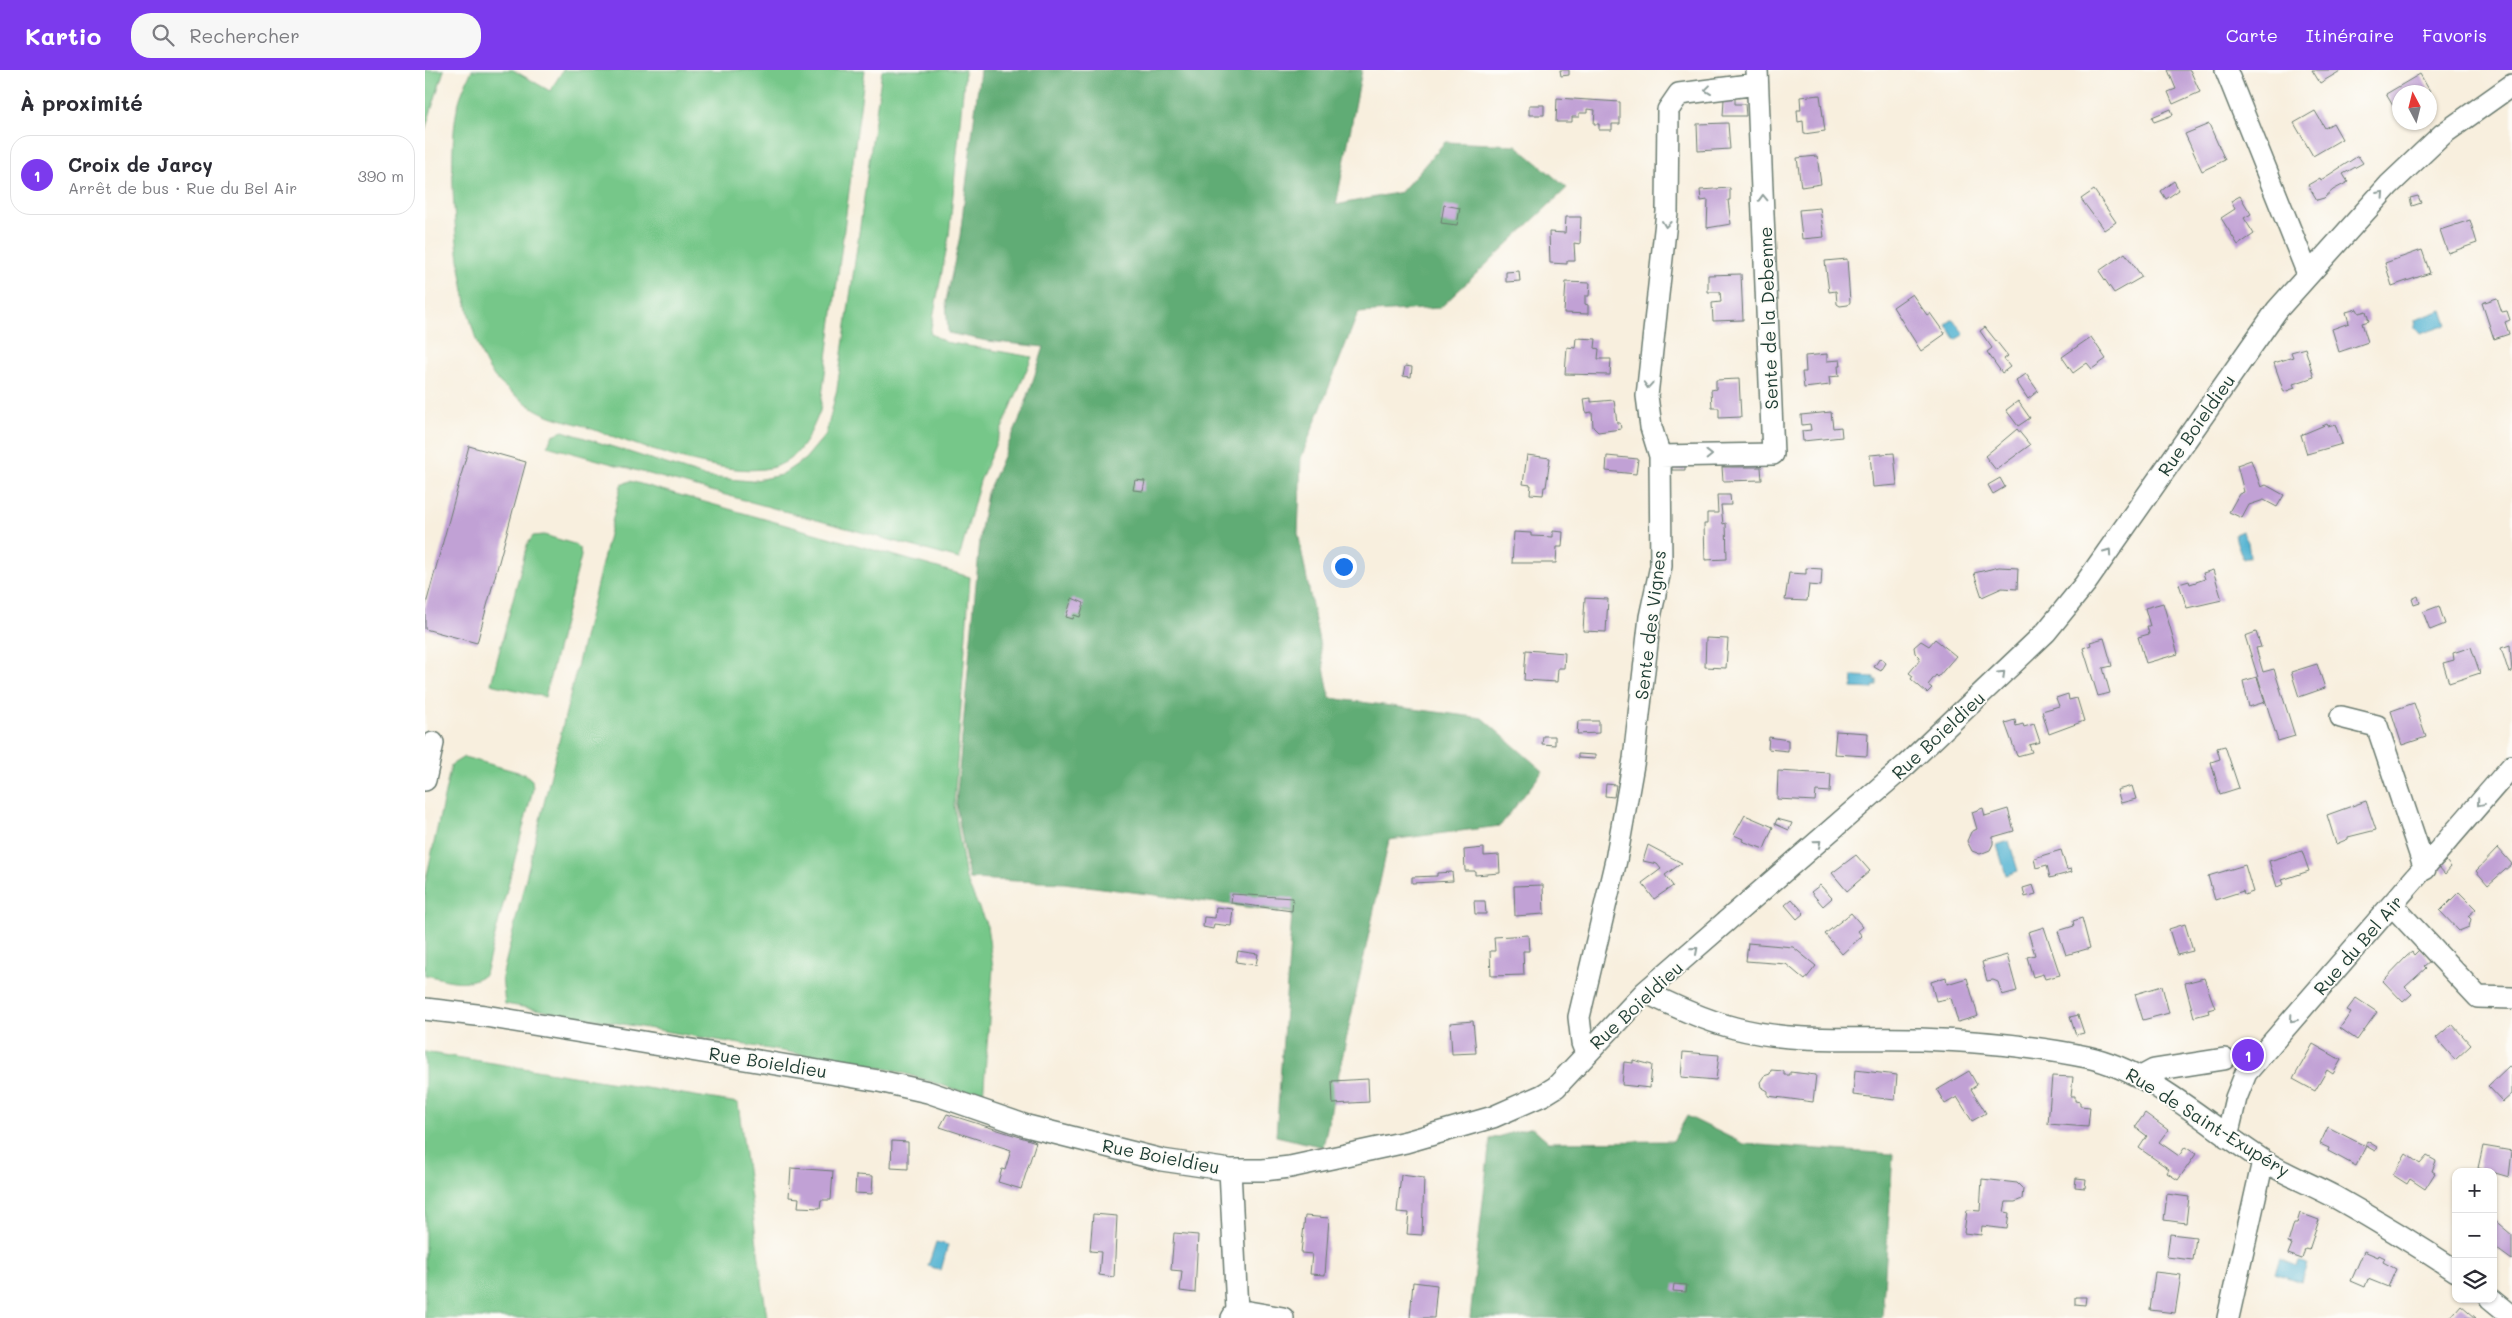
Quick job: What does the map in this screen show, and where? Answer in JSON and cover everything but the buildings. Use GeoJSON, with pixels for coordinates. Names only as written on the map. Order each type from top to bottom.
{"type":"FeatureCollection","features":[{"type":"Feature","properties":{"kind":"street"},"geometry":{"type":"LineString","coordinates":[[2226,70],[2308,274]]}},
{"type":"Feature","properties":{"kind":"street","name":"Sente des Vignes"},"geometry":{"type":"LineString","coordinates":[[1586,1053],[1582,1043],[1579,1017],[1616,860],[1634,759],[1651,617],[1661,566],[1660,456],[1651,427],[1647,396],[1667,212],[1668,110],[1679,94],[1757,77]]}},
{"type":"Feature","properties":{"kind":"street","name":"Sente de la Debenne"},"geometry":{"type":"LineString","coordinates":[[1660,456],[1773,454],[1757,77]]}},
{"type":"Feature","properties":{"kind":"street","name":"Rue Boieldieu"},"geometry":{"type":"LineString","coordinates":[[425,1008],[485,1016],[879,1081],[928,1092],[1027,1126],[1162,1160],[1230,1170],[1263,1170],[1290,1167],[1406,1142],[1493,1117],[1529,1104],[1556,1087],[1645,992],[1881,788],[1954,722],[2046,632],[2111,548],[2261,332],[2308,274],[2389,185],[2443,134],[2512,85]]}},
{"type":"Feature","properties":{"kind":"street"},"geometry":{"type":"LineString","coordinates":[[2341,717],[2377,726],[2425,869]]}},
{"type":"Feature","properties":{"kind":"street"},"geometry":{"type":"LineString","coordinates":[[425,780],[433,742]]}},
{"type":"Feature","properties":{"kind":"street","name":"Rue du Bel Air"},"geometry":{"type":"LineString","coordinates":[[2227,1137],[2236,1098],[2247,1073],[2512,766]]}},
{"type":"Feature","properties":{"kind":"street"},"geometry":{"type":"LineString","coordinates":[[2392,905],[2478,997],[2512,998]]}},
{"type":"Feature","properties":{"kind":"street","name":"Rue de Saint-Exupéry"},"geometry":{"type":"LineString","coordinates":[[1645,992],[1681,1009],[1735,1028],[1770,1034],[1825,1038],[1920,1039],[1996,1045],[2086,1057],[2116,1065],[2141,1077],[2263,1160],[2335,1197],[2452,1269]]}},
{"type":"Feature","properties":{"kind":"street"},"geometry":{"type":"LineString","coordinates":[[2141,1077],[2155,1070],[2224,1059]]}},
{"type":"Feature","properties":{"kind":"street"},"geometry":{"type":"LineString","coordinates":[[2228,1318],[2263,1160]]}},
{"type":"Feature","properties":{"kind":"street"},"geometry":{"type":"LineString","coordinates":[[1230,1170],[1235,1314],[1283,1318]]}},
{"type":"Feature","properties":{"kind":"street"},"geometry":{"type":"LineString","coordinates":[[2495,1303],[2512,1317]]}},
{"type":"Feature","properties":{"kind":"green space"},"geometry":{"type":"Polygon","coordinates":[[[425,70],[444,70],[425,130],[425,70]]]}},
{"type":"Feature","properties":{"kind":"green space"},"geometry":{"type":"Polygon","coordinates":[[[472,70],[513,70],[550,91],[563,70],[865,70],[820,411],[803,446],[789,460],[770,468],[750,470],[703,464],[677,457],[542,413],[513,394],[493,375],[481,353],[471,322],[457,244],[454,203],[454,131],[459,101],[472,70]]]}},
{"type":"Feature","properties":{"kind":"green space"},"geometry":{"type":"Polygon","coordinates":[[[882,70],[965,70],[949,236],[930,333],[945,342],[1032,357],[980,481],[959,559],[547,446],[553,435],[563,431],[707,477],[751,481],[781,475],[805,459],[826,434],[837,389],[882,70]]]}},
{"type":"Feature","properties":{"kind":"green space"},"geometry":{"type":"Polygon","coordinates":[[[980,70],[1362,70],[1336,205],[1401,192],[1445,142],[1516,145],[1567,188],[1440,308],[1358,313],[1301,458],[1298,533],[1330,698],[1482,718],[1543,771],[1500,826],[1389,840],[1323,1147],[1276,1136],[1292,913],[1064,883],[969,879],[956,804],[981,529],[987,493],[1023,411],[1044,347],[987,341],[948,333],[946,301],[960,236],[980,70]]]}},
{"type":"Feature","properties":{"kind":"green space"},"geometry":{"type":"Polygon","coordinates":[[[630,481],[970,577],[954,805],[966,879],[987,926],[993,968],[983,1098],[893,1070],[505,1004],[502,977],[621,485],[630,481]]]}},
{"type":"Feature","properties":{"kind":"green space"},"geometry":{"type":"Polygon","coordinates":[[[544,535],[574,544],[580,549],[581,556],[545,697],[491,684],[527,545],[533,536],[544,535]]]}},
{"type":"Feature","properties":{"kind":"green space"},"geometry":{"type":"Polygon","coordinates":[[[464,757],[525,774],[532,780],[533,789],[485,974],[471,981],[463,982],[425,975],[425,884],[451,765],[464,757]]]}},
{"type":"Feature","properties":{"kind":"green space"},"geometry":{"type":"Polygon","coordinates":[[[425,1052],[738,1103],[767,1318],[425,1318],[425,1052]]]}},
{"type":"Feature","properties":{"kind":"green space"},"geometry":{"type":"Polygon","coordinates":[[[1687,1116],[1744,1144],[1893,1154],[1882,1318],[1470,1318],[1490,1139],[1532,1127],[1549,1142],[1673,1141],[1687,1116]]]}},
{"type":"Feature","properties":{"kind":"water"},"geometry":{"type":"Polygon","coordinates":[[[2442,310],[2447,325],[2420,334],[2415,327],[2415,320],[2442,310]]]}},
{"type":"Feature","properties":{"kind":"water"},"geometry":{"type":"Polygon","coordinates":[[[1953,319],[1964,334],[1956,340],[1946,324],[1953,319]]]}},
{"type":"Feature","properties":{"kind":"water"},"geometry":{"type":"Polygon","coordinates":[[[2242,531],[2248,542],[2250,557],[2243,559],[2235,537],[2235,534],[2242,531]]]}},
{"type":"Feature","properties":{"kind":"water"},"geometry":{"type":"Polygon","coordinates":[[[1853,676],[1874,677],[1874,680],[1877,680],[1877,686],[1873,686],[1873,689],[1852,688],[1853,676]]]}},
{"type":"Feature","properties":{"kind":"water"},"geometry":{"type":"Polygon","coordinates":[[[2009,841],[2018,871],[2006,875],[1997,845],[2009,841]]]}},
{"type":"Feature","properties":{"kind":"water"},"geometry":{"type":"Polygon","coordinates":[[[936,1242],[948,1245],[941,1270],[928,1266],[936,1242]]]}},
{"type":"Feature","properties":{"kind":"water"},"geometry":{"type":"Polygon","coordinates":[[[2280,1259],[2298,1266],[2300,1261],[2307,1264],[2301,1282],[2275,1273],[2280,1259]]]}},
{"type":"Feature","properties":{"kind":"place","name":"Croix de Jarcy"},"geometry":{"type":"Point","coordinates":[2248,1055]}}]}
